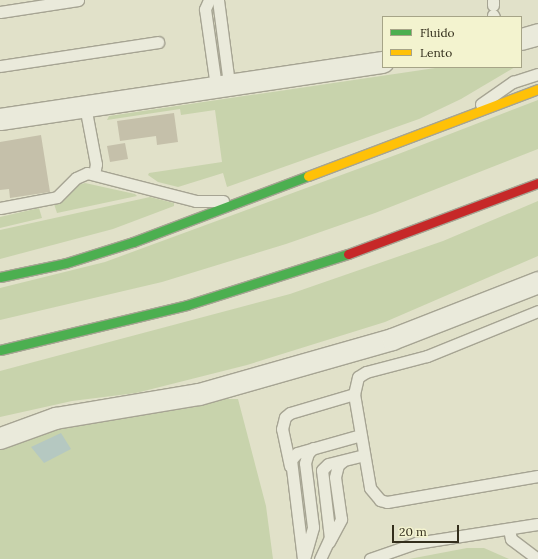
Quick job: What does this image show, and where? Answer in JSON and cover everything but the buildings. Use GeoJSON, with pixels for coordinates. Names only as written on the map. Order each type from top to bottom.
{"type":"FeatureCollection","features":[{"type":"Feature","properties":{"kind":"main road"},"geometry":{"type":"LineString","coordinates":[[0,277],[66,263],[132,242],[240,200],[538,89]]}},
{"type":"Feature","properties":{"kind":"main road"},"geometry":{"type":"LineString","coordinates":[[0,350],[187,306],[350,253],[538,183]]}},
{"type":"Feature","properties":{"kind":"street"},"geometry":{"type":"LineString","coordinates":[[522,40],[538,34]]}},
{"type":"Feature","properties":{"kind":"street"},"geometry":{"type":"LineString","coordinates":[[0,119],[382,62]]}},
{"type":"Feature","properties":{"kind":"street"},"geometry":{"type":"LineString","coordinates":[[0,438],[55,418],[199,394],[392,339],[538,282]]}},
{"type":"Feature","properties":{"kind":"lane"},"geometry":{"type":"LineString","coordinates":[[0,12],[78,0]]}},
{"type":"Feature","properties":{"kind":"lane"},"geometry":{"type":"LineString","coordinates":[[209,0],[205,9],[223,85]]}},
{"type":"Feature","properties":{"kind":"lane"},"geometry":{"type":"LineString","coordinates":[[218,0],[223,85]]}},
{"type":"Feature","properties":{"kind":"lane"},"geometry":{"type":"LineString","coordinates":[[0,66],[158,42]]}},
{"type":"Feature","properties":{"kind":"lane"},"geometry":{"type":"LineString","coordinates":[[473,113],[498,90],[538,74]]}},
{"type":"Feature","properties":{"kind":"lane"},"geometry":{"type":"LineString","coordinates":[[86,106],[96,164],[94,174]]}},
{"type":"Feature","properties":{"kind":"lane"},"geometry":{"type":"LineString","coordinates":[[0,208],[57,197],[81,174],[94,174],[196,201],[240,200]]}},
{"type":"Feature","properties":{"kind":"lane"},"geometry":{"type":"LineString","coordinates":[[538,311],[427,356],[366,372],[358,377],[354,394],[371,492],[380,500],[387,502],[538,476]]}},
{"type":"Feature","properties":{"kind":"lane"},"geometry":{"type":"LineString","coordinates":[[304,559],[290,467],[282,429],[285,417],[290,413],[354,394]]}},
{"type":"Feature","properties":{"kind":"lane"},"geometry":{"type":"LineString","coordinates":[[290,467],[293,455],[361,435]]}},
{"type":"Feature","properties":{"kind":"lane"},"geometry":{"type":"LineString","coordinates":[[304,559],[313,534],[304,463],[308,453],[313,448]]}},
{"type":"Feature","properties":{"kind":"lane"},"geometry":{"type":"LineString","coordinates":[[320,559],[341,519],[335,477],[338,465],[343,461],[364,455]]}},
{"type":"Feature","properties":{"kind":"lane"},"geometry":{"type":"LineString","coordinates":[[370,559],[416,544],[538,524]]}},
{"type":"Feature","properties":{"kind":"lane"},"geometry":{"type":"LineString","coordinates":[[508,529],[511,539],[538,559]]}},
{"type":"Feature","properties":{"kind":"green space"},"geometry":{"type":"Polygon","coordinates":[[[435,68],[513,68],[461,99],[419,119],[227,187],[223,173],[178,187],[158,182],[148,175],[149,173],[222,162],[215,110],[181,115],[180,109],[107,120],[109,116],[435,68]]]}},
{"type":"Feature","properties":{"kind":"green space"},"geometry":{"type":"Polygon","coordinates":[[[538,100],[538,149],[375,213],[286,244],[162,282],[0,320],[0,288],[105,262],[401,153],[538,100]]]}},
{"type":"Feature","properties":{"kind":"green space"},"geometry":{"type":"Polygon","coordinates":[[[85,183],[135,194],[137,196],[57,213],[54,204],[64,199],[77,185],[85,183]]]}},
{"type":"Feature","properties":{"kind":"green space"},"geometry":{"type":"Polygon","coordinates":[[[150,197],[174,203],[174,206],[113,229],[0,259],[0,230],[150,197]]]}},
{"type":"Feature","properties":{"kind":"green space"},"geometry":{"type":"Polygon","coordinates":[[[538,201],[538,256],[385,322],[247,365],[136,393],[72,401],[0,417],[0,371],[290,294],[443,241],[538,201]]]}},
{"type":"Feature","properties":{"kind":"green space"},"geometry":{"type":"Polygon","coordinates":[[[39,208],[42,218],[0,228],[0,217],[39,208]]]}},
{"type":"Feature","properties":{"kind":"green space"},"geometry":{"type":"Polygon","coordinates":[[[224,399],[238,399],[266,506],[273,559],[0,559],[0,449],[41,433],[70,426],[188,408],[224,399]]]}},
{"type":"Feature","properties":{"kind":"green space"},"geometry":{"type":"Polygon","coordinates":[[[467,548],[484,548],[509,559],[409,559],[467,548]]]}},
{"type":"Feature","properties":{"kind":"shaded area"},"geometry":{"type":"Polygon","coordinates":[[[61,433],[71,449],[44,463],[31,447],[61,433]]]}},
{"type":"Feature","properties":{"kind":"traffic: fast"},"geometry":{"type":"LineString","coordinates":[[0,277],[66,263],[133,242],[308,176]]}},
{"type":"Feature","properties":{"kind":"traffic: fast"},"geometry":{"type":"LineString","coordinates":[[0,350],[187,305],[348,254]]}},
{"type":"Feature","properties":{"kind":"traffic: slow"},"geometry":{"type":"LineString","coordinates":[[308,176],[538,89]]}},
{"type":"Feature","properties":{"kind":"traffic: jam"},"geometry":{"type":"LineString","coordinates":[[348,254],[538,183]]}}]}
